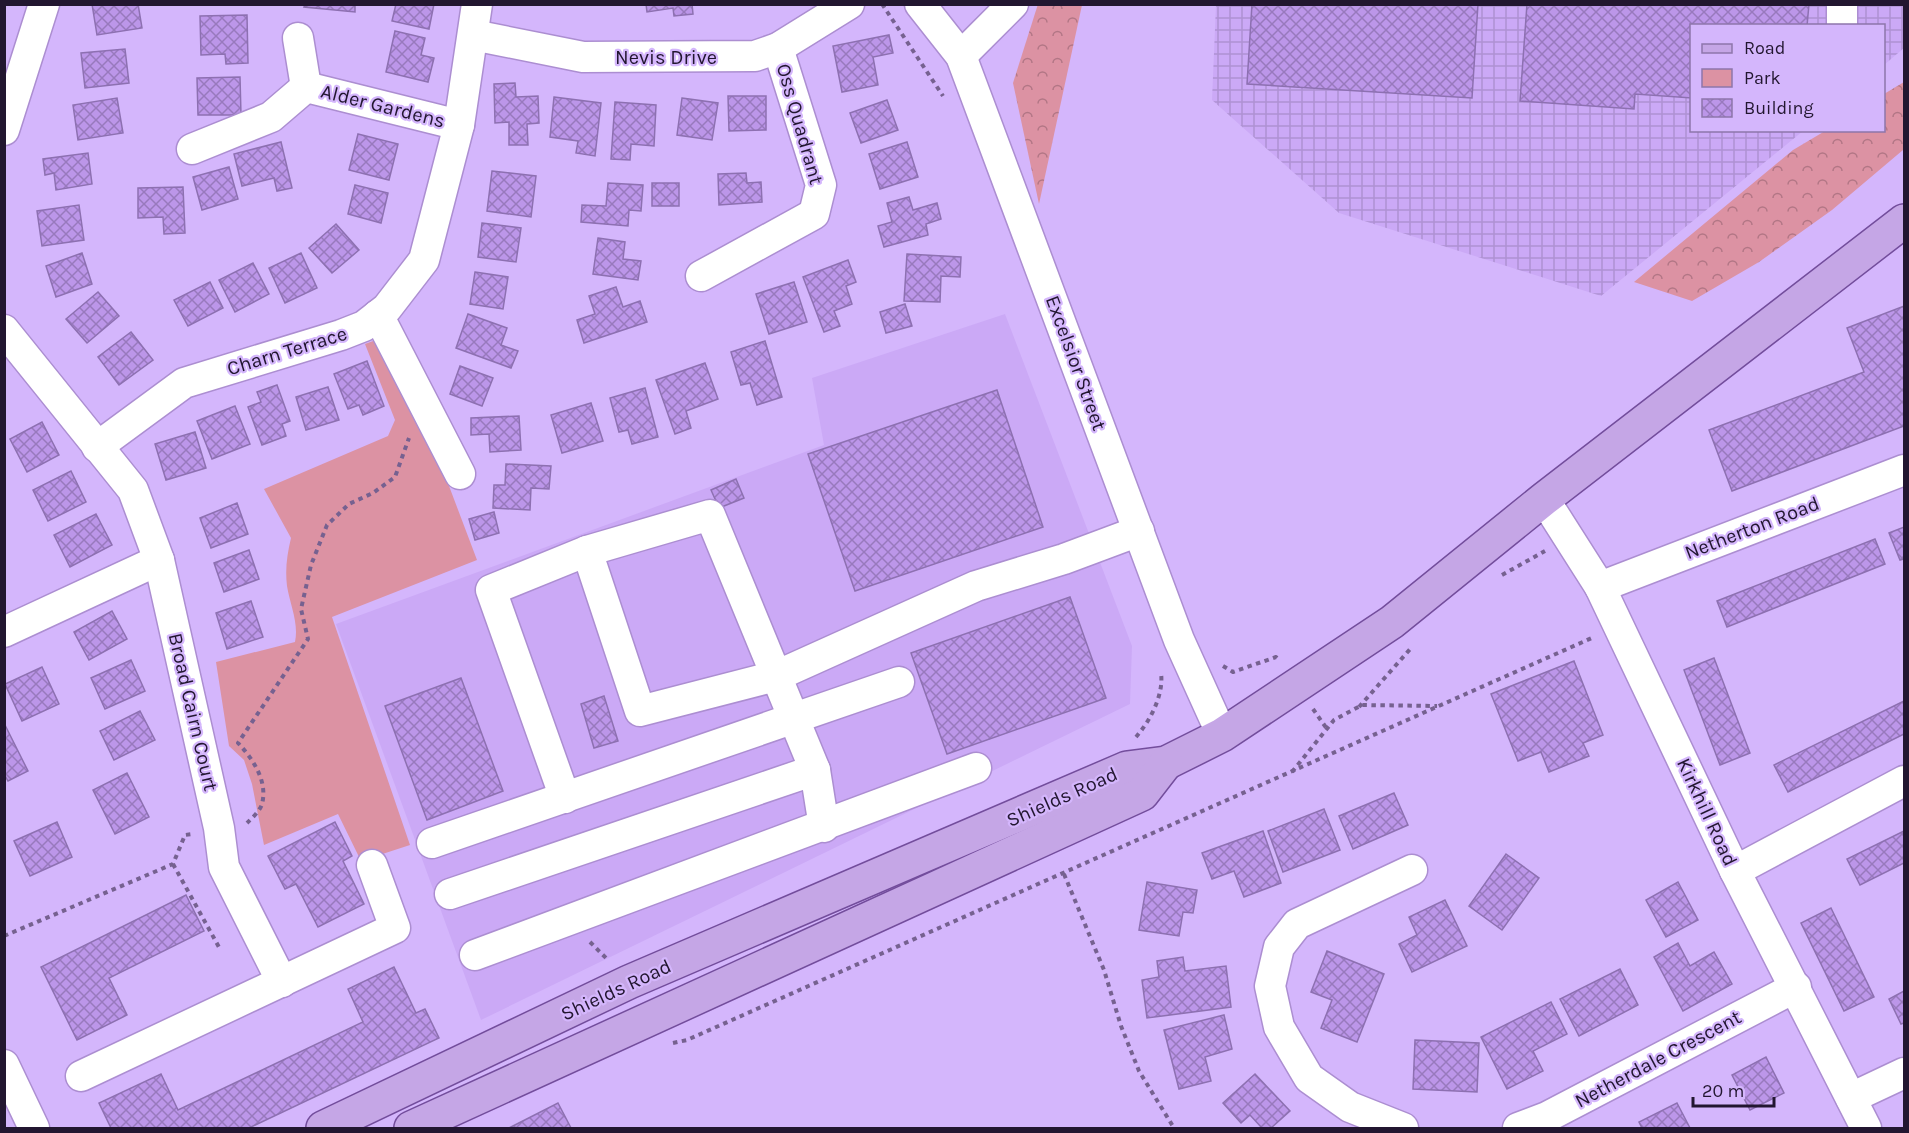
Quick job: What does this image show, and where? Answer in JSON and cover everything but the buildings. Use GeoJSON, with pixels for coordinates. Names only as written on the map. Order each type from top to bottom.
{"type":"FeatureCollection","features":[{"type":"Feature","properties":{"kind":"main road"},"geometry":{"type":"LineString","coordinates":[[1166,763],[1222,735],[1392,622],[1544,499],[1905,221]]}},
{"type":"Feature","properties":{"kind":"main road","name":"Shields Road"},"geometry":{"type":"LineString","coordinates":[[323,1128],[629,982],[1127,768],[1166,763]]}},
{"type":"Feature","properties":{"kind":"main road","name":"Shields Road"},"geometry":{"type":"LineString","coordinates":[[411,1128],[1142,794],[1166,763]]}},
{"type":"Feature","properties":{"kind":"street"},"geometry":{"type":"LineString","coordinates":[[4,130],[17,53],[44,4]]}},
{"type":"Feature","properties":{"kind":"street","name":"Charn Terrace"},"geometry":{"type":"LineString","coordinates":[[97,447],[184,383],[341,335],[364,326],[387,308],[424,260],[459,125],[477,4]]}},
{"type":"Feature","properties":{"kind":"street","name":"Nevis Drive"},"geometry":{"type":"LineString","coordinates":[[472,35],[583,57],[755,56],[778,48],[849,4]]}},
{"type":"Feature","properties":{"kind":"street","name":"Excelsior Street"},"geometry":{"type":"LineString","coordinates":[[920,4],[961,56],[1179,640],[1222,735]]}},
{"type":"Feature","properties":{"kind":"street"},"geometry":{"type":"LineString","coordinates":[[961,56],[1013,4]]}},
{"type":"Feature","properties":{"kind":"street"},"geometry":{"type":"LineString","coordinates":[[1842,4],[1842,24]]}},
{"type":"Feature","properties":{"kind":"street","name":"Alder Gardens"},"geometry":{"type":"LineString","coordinates":[[298,38],[306,87]]}},
{"type":"Feature","properties":{"kind":"street","name":"Oss Quadrant"},"geometry":{"type":"LineString","coordinates":[[701,276],[814,214],[821,185],[778,48]]}},
{"type":"Feature","properties":{"kind":"street","name":"Alder Gardens"},"geometry":{"type":"LineString","coordinates":[[306,87],[459,125]]}},
{"type":"Feature","properties":{"kind":"street","name":"Alder Gardens"},"geometry":{"type":"LineString","coordinates":[[192,148],[270,117],[306,87]]}},
{"type":"Feature","properties":{"kind":"street"},"geometry":{"type":"LineString","coordinates":[[378,315],[460,474]]}},
{"type":"Feature","properties":{"kind":"street","name":"Broad Cairn Court"},"geometry":{"type":"LineString","coordinates":[[4,330],[133,490],[159,560],[219,828],[224,867],[282,982]]}},
{"type":"Feature","properties":{"kind":"street","name":"Netherton Road"},"geometry":{"type":"LineString","coordinates":[[1600,587],[1905,470]]}},
{"type":"Feature","properties":{"kind":"street","name":"Kirkhill Road"},"geometry":{"type":"LineString","coordinates":[[1544,499],[1600,587],[1735,871],[1866,1128]]}},
{"type":"Feature","properties":{"kind":"street"},"geometry":{"type":"LineString","coordinates":[[565,798],[491,590],[587,551],[711,515],[815,770],[824,827]]}},
{"type":"Feature","properties":{"kind":"street"},"geometry":{"type":"LineString","coordinates":[[587,551],[640,711],[776,675],[976,586],[1065,560],[1139,531]]}},
{"type":"Feature","properties":{"kind":"street"},"geometry":{"type":"LineString","coordinates":[[4,632],[159,560]]}},
{"type":"Feature","properties":{"kind":"street"},"geometry":{"type":"LineString","coordinates":[[432,843],[899,682]]}},
{"type":"Feature","properties":{"kind":"street"},"geometry":{"type":"LineString","coordinates":[[475,955],[824,827],[976,768]]}},
{"type":"Feature","properties":{"kind":"street"},"geometry":{"type":"LineString","coordinates":[[450,894],[815,770]]}},
{"type":"Feature","properties":{"kind":"street"},"geometry":{"type":"LineString","coordinates":[[1735,871],[1905,781]]}},
{"type":"Feature","properties":{"kind":"street"},"geometry":{"type":"LineString","coordinates":[[81,1076],[395,928],[372,865]]}},
{"type":"Feature","properties":{"kind":"street"},"geometry":{"type":"LineString","coordinates":[[1403,1128],[1350,1107],[1309,1078],[1279,1027],[1270,986],[1279,947],[1297,924],[1412,870]]}},
{"type":"Feature","properties":{"kind":"street","name":"Netherdale Crescent"},"geometry":{"type":"LineString","coordinates":[[1518,1128],[1547,1117],[1796,987]]}},
{"type":"Feature","properties":{"kind":"street"},"geometry":{"type":"LineString","coordinates":[[1851,1098],[1905,1073]]}},
{"type":"Feature","properties":{"kind":"street"},"geometry":{"type":"LineString","coordinates":[[7,1078],[34,1128]]}},
{"type":"Feature","properties":{"kind":"path"},"geometry":{"type":"LineString","coordinates":[[4,936],[173,864],[185,836],[246,824],[262,806],[263,786],[257,767],[238,743],[308,639],[301,609],[311,565],[327,525],[349,504],[373,493],[394,477],[409,435]]}},
{"type":"Feature","properties":{"kind":"path"},"geometry":{"type":"LineString","coordinates":[[1493,579],[1569,538]]}},
{"type":"Feature","properties":{"kind":"path"},"geometry":{"type":"LineString","coordinates":[[664,1045],[687,1040],[1064,874],[1579,644],[1618,623]]}},
{"type":"Feature","properties":{"kind":"path"},"geometry":{"type":"LineString","coordinates":[[1292,772],[1334,720],[1359,707],[1417,641]]}},
{"type":"Feature","properties":{"kind":"path"},"geometry":{"type":"LineString","coordinates":[[1359,707],[1439,706]]}},
{"type":"Feature","properties":{"kind":"path"},"geometry":{"type":"LineString","coordinates":[[173,864],[220,949]]}},
{"type":"Feature","properties":{"kind":"path"},"geometry":{"type":"LineString","coordinates":[[1064,874],[1104,970],[1120,1026],[1139,1071],[1174,1128]]}},
{"type":"Feature","properties":{"kind":"path"},"geometry":{"type":"LineString","coordinates":[[587,914],[584,937],[629,982]]}},
{"type":"Feature","properties":{"kind":"shaded area"},"geometry":{"type":"Polygon","coordinates":[[[1216,5],[1904,5],[1904,48],[1885,64],[1885,24],[1690,24],[1690,132],[1802,132],[1601,296],[1339,213],[1212,100],[1216,5]]]}},
{"type":"Feature","properties":{"kind":"shaded area"},"geometry":{"type":"Polygon","coordinates":[[[1005,314],[1132,646],[1130,704],[481,1020],[336,624],[824,445],[812,378],[1005,314]]]}},
{"type":"Feature","properties":{"kind":"green space"},"geometry":{"type":"Polygon","coordinates":[[[1038,4],[1082,5],[1039,204],[1013,83],[1038,4]]]}},
{"type":"Feature","properties":{"kind":"green space"},"geometry":{"type":"Polygon","coordinates":[[[1904,82],[1903,150],[1832,210],[1759,262],[1692,301],[1634,282],[1793,150],[1823,132],[1885,132],[1885,93],[1904,82]]]}},
{"type":"Feature","properties":{"kind":"green space"},"geometry":{"type":"Polygon","coordinates":[[[376,340],[446,478],[477,560],[332,617],[410,845],[361,861],[338,814],[264,845],[252,784],[244,760],[229,746],[216,662],[295,642],[295,621],[286,580],[291,538],[264,489],[388,436],[395,420],[365,344],[376,340]]]}}]}
